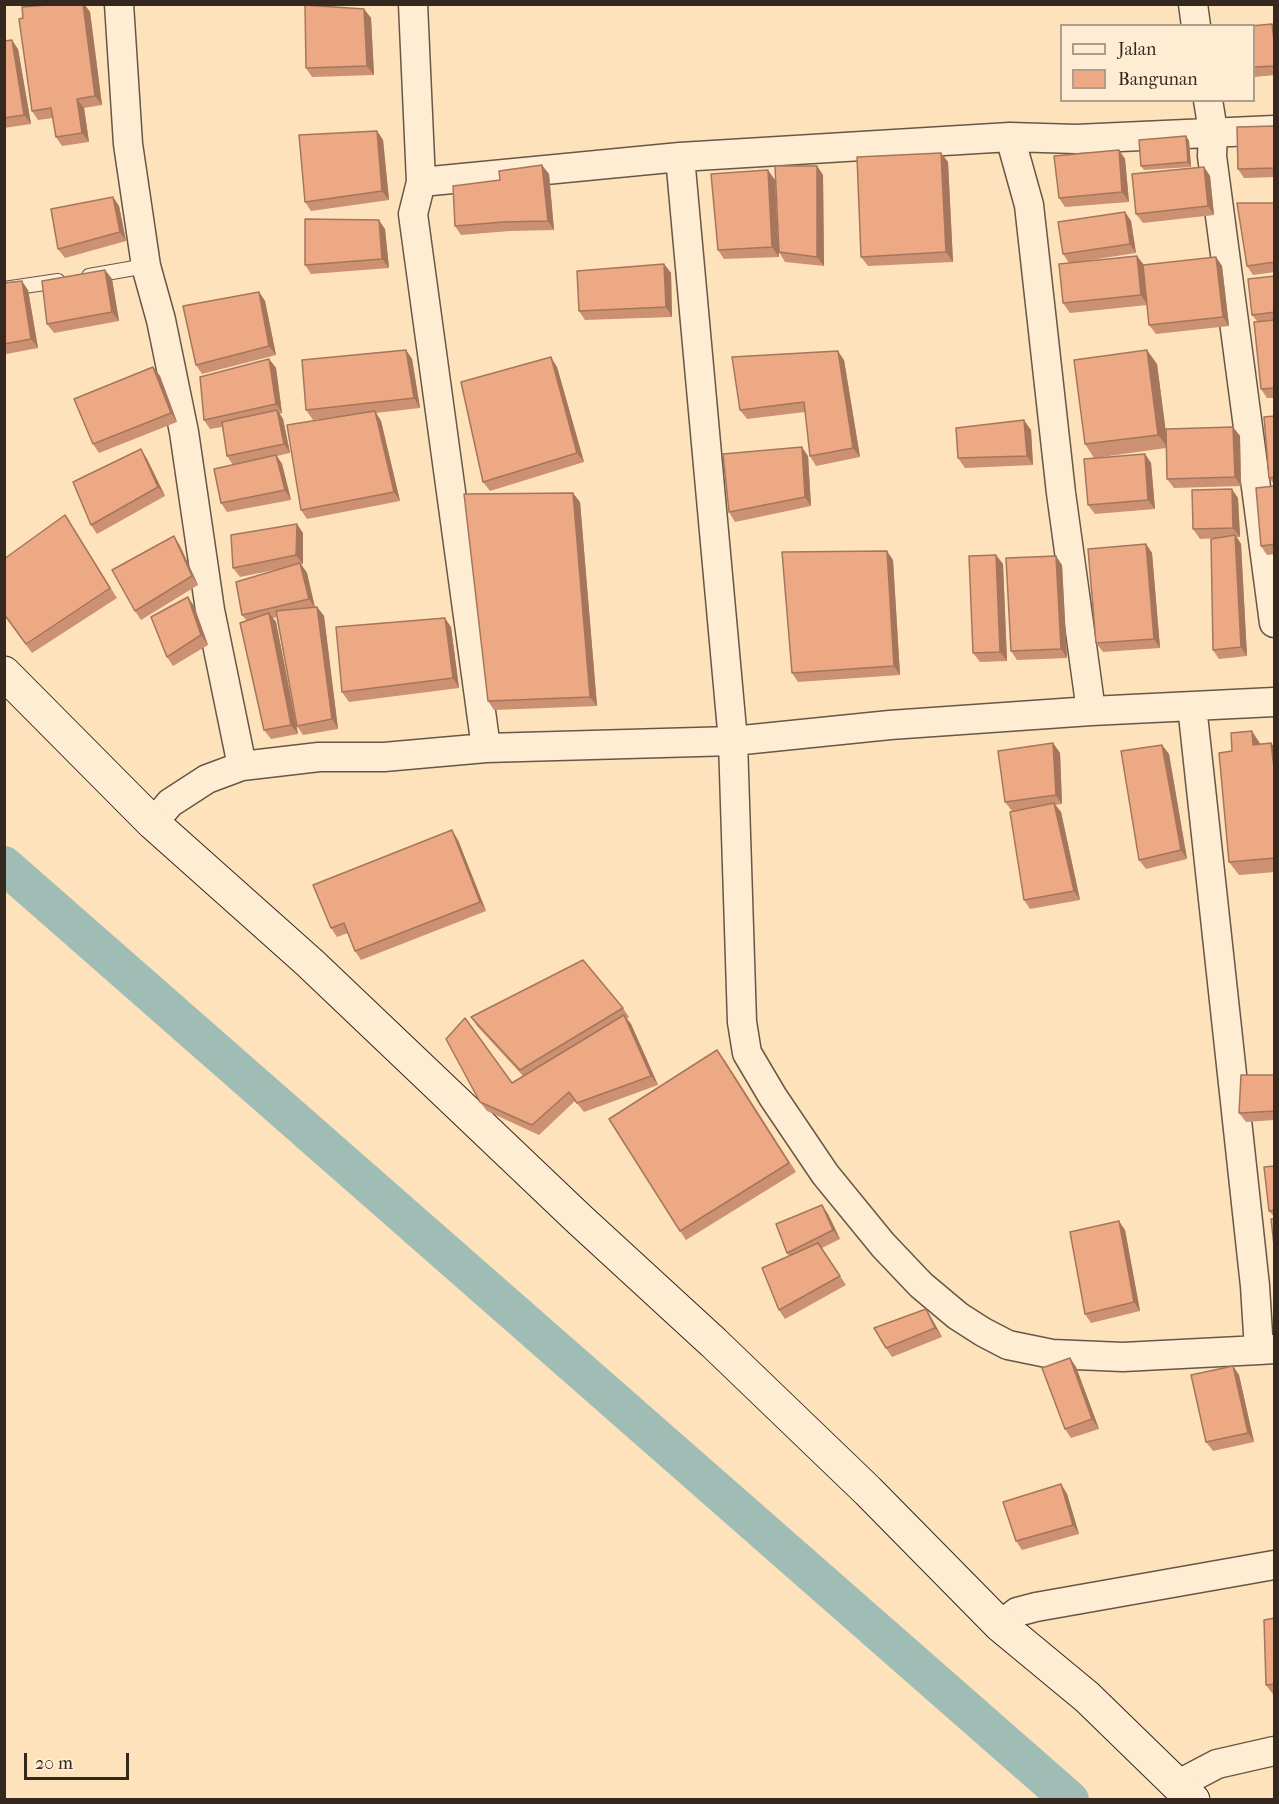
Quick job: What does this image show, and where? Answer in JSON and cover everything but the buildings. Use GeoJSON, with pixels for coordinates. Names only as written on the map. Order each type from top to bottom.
{"type":"FeatureCollection","features":[{"type":"Feature","properties":{"kind":"street"},"geometry":{"type":"LineString","coordinates":[[119,4],[128,144],[146,267],[161,320],[184,432],[210,610],[242,766]]}},
{"type":"Feature","properties":{"kind":"street"},"geometry":{"type":"LineString","coordinates":[[413,4],[421,182],[413,214],[486,748]]}},
{"type":"Feature","properties":{"kind":"street"},"geometry":{"type":"LineString","coordinates":[[1193,4],[1196,24]]}},
{"type":"Feature","properties":{"kind":"street"},"geometry":{"type":"LineString","coordinates":[[1208,102],[1213,131],[1212,156],[1275,623]]}},
{"type":"Feature","properties":{"kind":"street"},"geometry":{"type":"LineString","coordinates":[[421,182],[680,157],[1010,137],[1076,139],[1213,131],[1275,130]]}},
{"type":"Feature","properties":{"kind":"street"},"geometry":{"type":"LineString","coordinates":[[1010,137],[1029,205],[1061,493],[1091,711]]}},
{"type":"Feature","properties":{"kind":"street"},"geometry":{"type":"LineString","coordinates":[[680,157],[733,741],[742,1022],[747,1053],[773,1097],[825,1174],[883,1245],[921,1285],[958,1316],[1008,1345],[1053,1354],[1124,1358],[1267,1349],[1254,1274],[1192,706]]}},
{"type":"Feature","properties":{"kind":"street"},"geometry":{"type":"LineString","coordinates":[[4,673],[161,813],[309,963],[579,1220],[723,1351],[868,1491],[1017,1615],[1087,1697],[1195,1781],[1275,1751]]}},
{"type":"Feature","properties":{"kind":"street"},"geometry":{"type":"LineString","coordinates":[[161,813],[207,779],[242,766],[319,757],[384,757],[486,748],[733,741],[890,725],[1091,711],[1275,702]]}},
{"type":"Feature","properties":{"kind":"street"},"geometry":{"type":"LineString","coordinates":[[1017,1615],[1275,1565]]}},
{"type":"Feature","properties":{"kind":"lane"},"geometry":{"type":"LineString","coordinates":[[4,289],[146,267]]}},
{"type":"Feature","properties":{"kind":"waterway"},"geometry":{"type":"LineString","coordinates":[[4,865],[1070,1800]]}}]}
